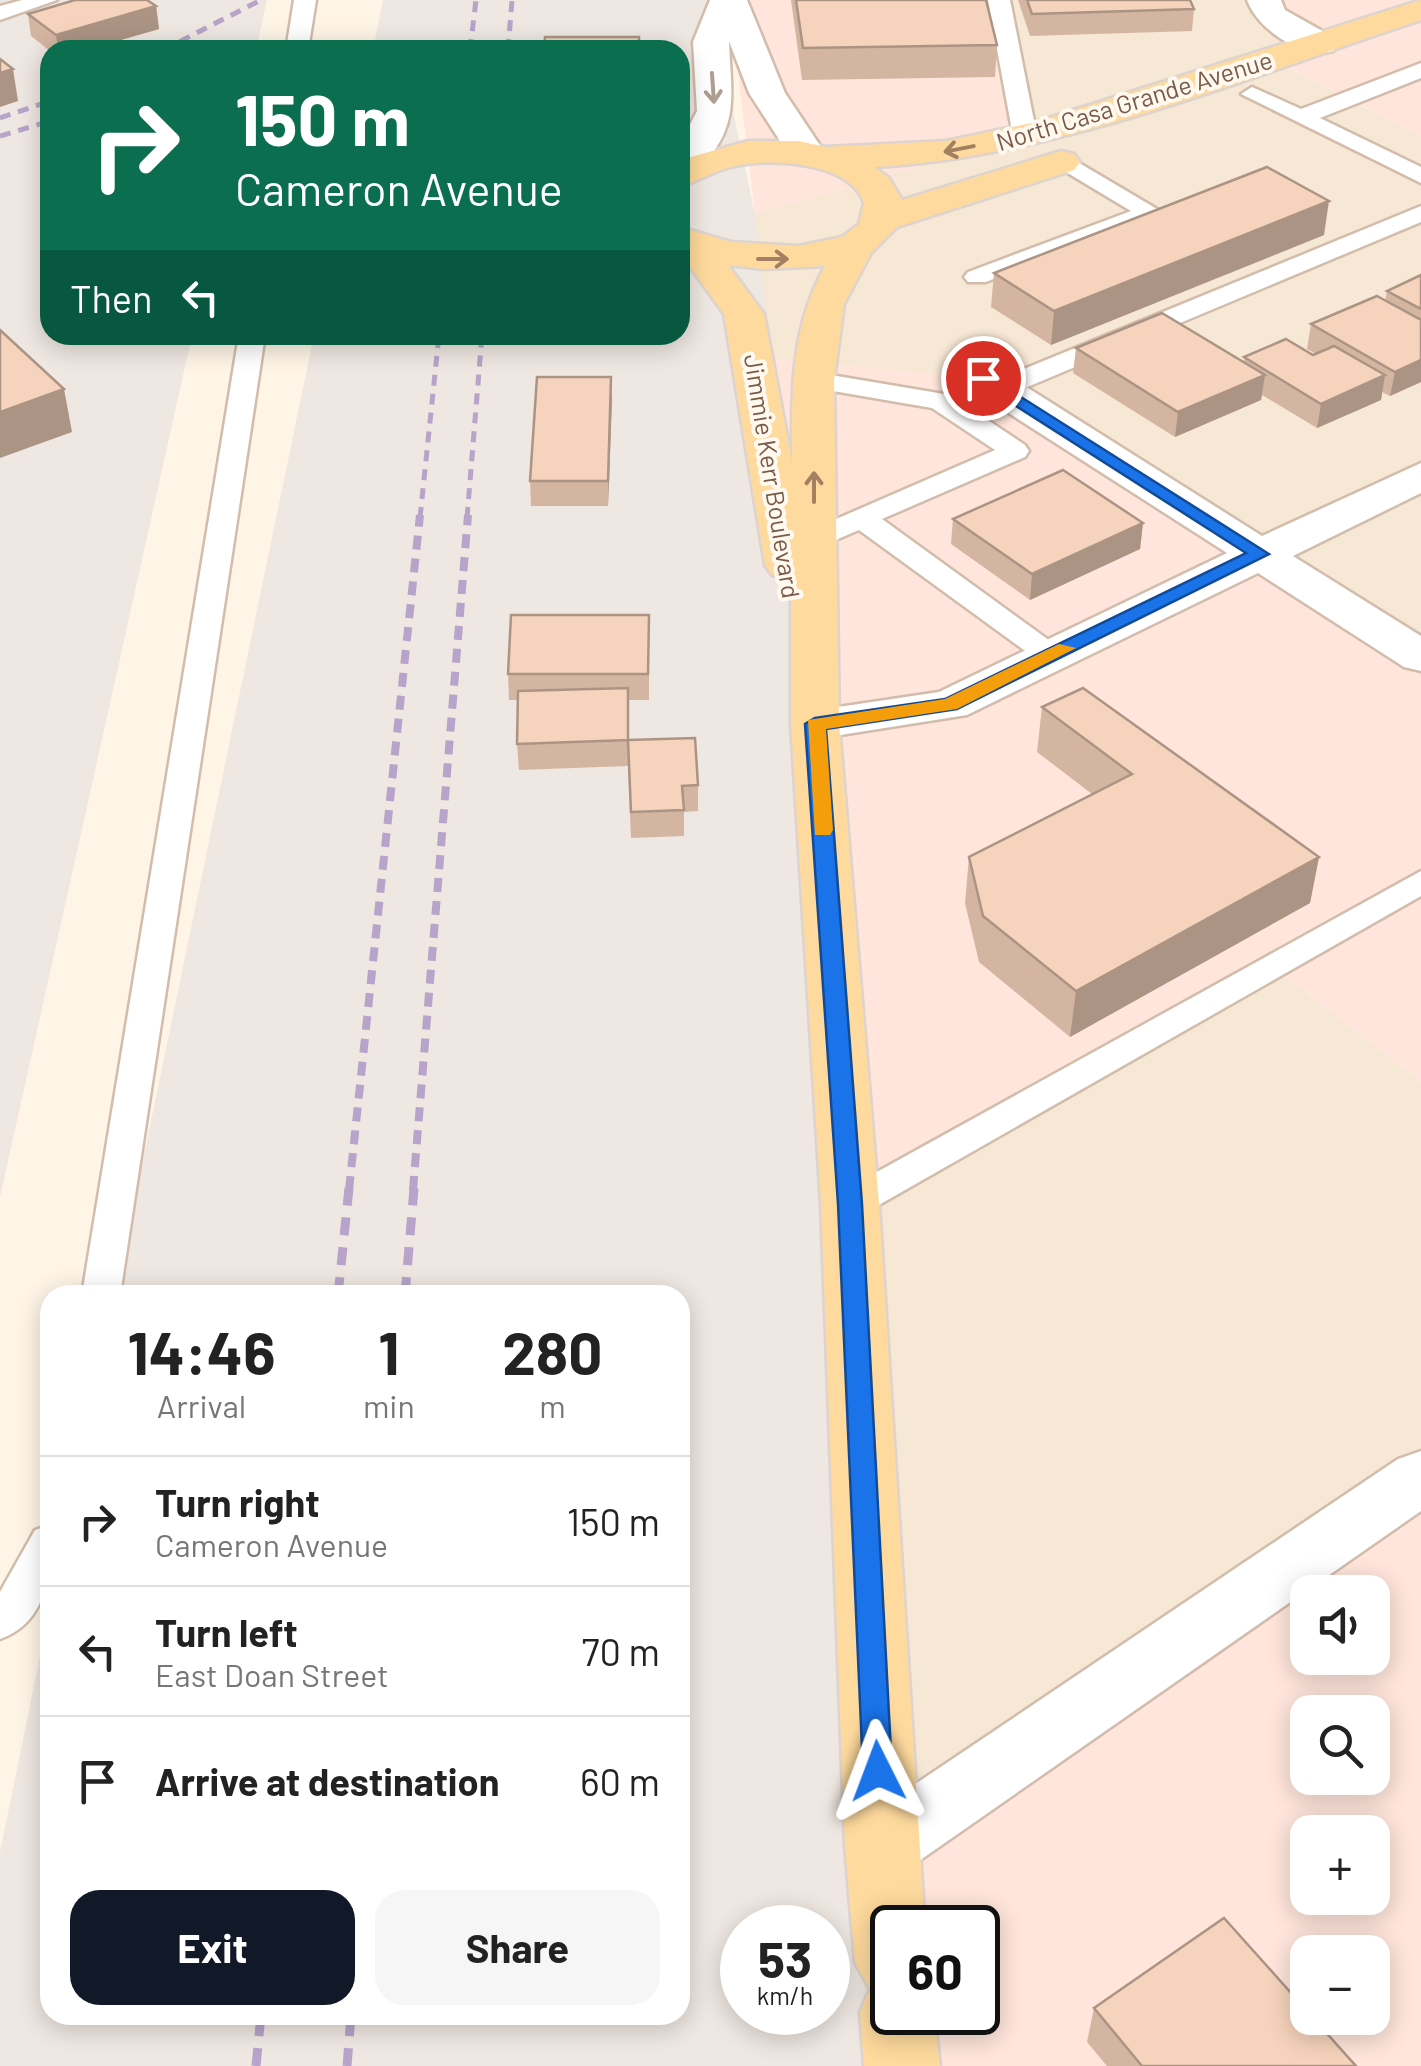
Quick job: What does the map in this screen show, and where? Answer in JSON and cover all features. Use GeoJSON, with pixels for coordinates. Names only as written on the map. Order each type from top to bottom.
{"type":"FeatureCollection","features":[{"type":"Feature","properties":{"kind":"main road","name":"North Casa Grande Avenue"},"geometry":{"type":"LineString","coordinates":[[690,169],[729,155],[946,152],[1025,136],[1421,9]]}},
{"type":"Feature","properties":{"kind":"main road","name":"North Casa Grande Avenue"},"geometry":{"type":"LineString","coordinates":[[690,241],[746,259],[806,258],[869,231],[1252,94],[1321,44]]}},
{"type":"Feature","properties":{"kind":"main road"},"geometry":{"type":"LineString","coordinates":[[816,156],[871,182],[880,194],[869,231]]}},
{"type":"Feature","properties":{"kind":"main road","name":"Jimmie Kerr Boulevard"},"geometry":{"type":"LineString","coordinates":[[869,231],[824,304],[813,380],[815,724],[850,1204],[887,1905]]}},
{"type":"Feature","properties":{"kind":"main road","name":"Jimmie Kerr Boulevard"},"geometry":{"type":"LineString","coordinates":[[690,245],[744,314],[752,342],[815,724]]}},
{"type":"Feature","properties":{"kind":"main road"},"geometry":{"type":"LineString","coordinates":[[899,2035],[902,2066]]}},
{"type":"Feature","properties":{"kind":"street"},"geometry":{"type":"LineString","coordinates":[[729,0],[752,46],[767,93],[816,156]]}},
{"type":"Feature","properties":{"kind":"street"},"geometry":{"type":"LineString","coordinates":[[690,159],[706,137],[715,111],[711,42],[729,0]]}},
{"type":"Feature","properties":{"kind":"street"},"geometry":{"type":"LineString","coordinates":[[1264,0],[1270,16],[1321,44]]}},
{"type":"Feature","properties":{"kind":"street"},"geometry":{"type":"LineString","coordinates":[[991,383],[1421,657]]}},
{"type":"Feature","properties":{"kind":"street"},"geometry":{"type":"LineString","coordinates":[[815,724],[950,704],[1421,476]]}},
{"type":"Feature","properties":{"kind":"street"},"geometry":{"type":"LineString","coordinates":[[882,1847],[1421,1478]]}},
{"type":"Feature","properties":{"kind":"lane"},"geometry":{"type":"LineString","coordinates":[[0,13],[46,0]]}},
{"type":"Feature","properties":{"kind":"lane"},"geometry":{"type":"LineString","coordinates":[[299,40],[305,0]]}},
{"type":"Feature","properties":{"kind":"lane"},"geometry":{"type":"LineString","coordinates":[[999,0],[1025,136]]}},
{"type":"Feature","properties":{"kind":"lane"},"geometry":{"type":"LineString","coordinates":[[1301,117],[1421,70]]}},
{"type":"Feature","properties":{"kind":"lane"},"geometry":{"type":"LineString","coordinates":[[1252,94],[1421,176]]}},
{"type":"Feature","properties":{"kind":"lane"},"geometry":{"type":"LineString","coordinates":[[977,277],[1150,212],[1064,161]]}},
{"type":"Feature","properties":{"kind":"lane"},"geometry":{"type":"LineString","coordinates":[[991,383],[1421,213]]}},
{"type":"Feature","properties":{"kind":"lane"},"geometry":{"type":"LineString","coordinates":[[102,1285],[250,345]]}},
{"type":"Feature","properties":{"kind":"lane"},"geometry":{"type":"LineString","coordinates":[[813,380],[940,401],[1015,451],[814,539]]}},
{"type":"Feature","properties":{"kind":"lane"},"geometry":{"type":"LineString","coordinates":[[862,518],[1050,656]]}},
{"type":"Feature","properties":{"kind":"lane"},"geometry":{"type":"LineString","coordinates":[[850,1204],[1421,882]]}},
{"type":"Feature","properties":{"kind":"lane"},"geometry":{"type":"LineString","coordinates":[[0,1621],[8,1617],[40,1560]]}},
{"type":"Feature","properties":{"kind":"shaded area"},"geometry":{"type":"Polygon","coordinates":[[[0,0],[267,0],[258,40],[40,40],[40,345],[190,345],[0,1197],[0,0]]]}},
{"type":"Feature","properties":{"kind":"shaded area"},"geometry":{"type":"Polygon","coordinates":[[[383,0],[709,0],[755,214],[815,724],[885,1905],[870,1905],[870,2035],[896,2035],[902,2066],[0,2066],[0,1852],[40,1656],[40,2025],[690,2025],[690,1285],[117,1285],[312,345],[690,345],[690,40],[375,40],[383,0]]]}},
{"type":"Feature","properties":{"kind":"shaded area"},"geometry":{"type":"Polygon","coordinates":[[[729,0],[999,0],[1025,136],[755,214],[729,0]]]}},
{"type":"Feature","properties":{"kind":"shaded area"},"geometry":{"type":"Polygon","coordinates":[[[999,0],[1264,0],[1321,44],[1289,68],[1421,137],[1421,656],[983,378],[771,359],[755,214],[1024,136],[999,0]]]}},
{"type":"Feature","properties":{"kind":"shaded area"},"geometry":{"type":"Polygon","coordinates":[[[1264,0],[1421,0],[1421,137],[1288,67],[1320,45],[1264,0]]]}},
{"type":"Feature","properties":{"kind":"shaded area"},"geometry":{"type":"Polygon","coordinates":[[[771,359],[983,378],[1421,656],[1421,1082],[1272,966],[850,1204],[771,359]]]}},
{"type":"Feature","properties":{"kind":"shaded area"},"geometry":{"type":"Polygon","coordinates":[[[1272,966],[1421,1082],[1421,1476],[881,1847],[850,1204],[1272,966]]]}},
{"type":"Feature","properties":{"kind":"shaded area"},"geometry":{"type":"Polygon","coordinates":[[[1421,1476],[1421,2066],[902,2066],[899,2035],[1000,2035],[1000,1905],[887,1905],[881,1847],[1421,1476]]]}},
{"type":"Feature","properties":{"kind":"building"},"geometry":{"type":"Polygon","coordinates":[[[75,0],[147,0],[156,6],[56,35],[28,14],[75,0]]]}},
{"type":"Feature","properties":{"kind":"building"},"geometry":{"type":"Polygon","coordinates":[[[796,0],[986,0],[997,45],[803,48],[796,0]]]}},
{"type":"Feature","properties":{"kind":"building"},"geometry":{"type":"Polygon","coordinates":[[[1027,0],[1190,0],[1194,9],[1032,14],[1027,0]]]}},
{"type":"Feature","properties":{"kind":"building"},"geometry":{"type":"Polygon","coordinates":[[[545,37],[639,37],[639,40],[545,40],[545,37]]]}},
{"type":"Feature","properties":{"kind":"building"},"geometry":{"type":"Polygon","coordinates":[[[0,59],[13,69],[0,73],[0,59]]]}},
{"type":"Feature","properties":{"kind":"building"},"geometry":{"type":"Polygon","coordinates":[[[1267,167],[1329,201],[1054,311],[994,273],[1267,167]]]}},
{"type":"Feature","properties":{"kind":"building"},"geometry":{"type":"Polygon","coordinates":[[[1421,275],[1421,309],[1387,291],[1421,275]]]}},
{"type":"Feature","properties":{"kind":"building"},"geometry":{"type":"Polygon","coordinates":[[[1377,296],[1421,320],[1421,360],[1395,372],[1311,324],[1377,296]]]}},
{"type":"Feature","properties":{"kind":"building"},"geometry":{"type":"Polygon","coordinates":[[[1162,313],[1265,375],[1178,412],[1076,348],[1162,313]]]}},
{"type":"Feature","properties":{"kind":"building"},"geometry":{"type":"Polygon","coordinates":[[[0,330],[64,389],[0,412],[0,330]]]}},
{"type":"Feature","properties":{"kind":"building"},"geometry":{"type":"Polygon","coordinates":[[[1286,339],[1313,355],[1334,346],[1385,375],[1321,404],[1244,357],[1286,339]]]}},
{"type":"Feature","properties":{"kind":"building"},"geometry":{"type":"Polygon","coordinates":[[[537,377],[611,377],[608,481],[530,481],[537,377]]]}},
{"type":"Feature","properties":{"kind":"building"},"geometry":{"type":"Polygon","coordinates":[[[1063,470],[1143,523],[1032,574],[953,519],[1063,470]]]}},
{"type":"Feature","properties":{"kind":"building"},"geometry":{"type":"Polygon","coordinates":[[[511,615],[649,615],[648,674],[508,674],[511,615]]]}},
{"type":"Feature","properties":{"kind":"building"},"geometry":{"type":"Polygon","coordinates":[[[628,688],[628,740],[517,744],[518,691],[628,688]]]}},
{"type":"Feature","properties":{"kind":"building"},"geometry":{"type":"Polygon","coordinates":[[[1083,688],[1319,857],[1076,991],[983,916],[969,857],[1132,774],[1042,707],[1083,688]]]}},
{"type":"Feature","properties":{"kind":"building"},"geometry":{"type":"Polygon","coordinates":[[[695,738],[698,785],[682,786],[684,810],[631,812],[628,740],[695,738]]]}},
{"type":"Feature","properties":{"kind":"building"},"geometry":{"type":"Polygon","coordinates":[[[1224,1918],[1290,1992],[1290,2035],[1328,2035],[1356,2066],[1142,2066],[1094,2008],[1224,1918]]]}},
{"type":"Feature","properties":{"kind":"railway"},"geometry":{"type":"LineString","coordinates":[[183,40],[261,0]]}},
{"type":"Feature","properties":{"kind":"railway"},"geometry":{"type":"LineString","coordinates":[[471,40],[476,0]]}},
{"type":"Feature","properties":{"kind":"railway"},"geometry":{"type":"LineString","coordinates":[[509,40],[512,0]]}},
{"type":"Feature","properties":{"kind":"railway"},"geometry":{"type":"LineString","coordinates":[[0,118],[40,104]]}},
{"type":"Feature","properties":{"kind":"railway"},"geometry":{"type":"LineString","coordinates":[[0,136],[40,124]]}},
{"type":"Feature","properties":{"kind":"railway"},"geometry":{"type":"LineString","coordinates":[[420,518],[438,345]]}},
{"type":"Feature","properties":{"kind":"railway"},"geometry":{"type":"LineString","coordinates":[[467,518],[481,345]]}},
{"type":"Feature","properties":{"kind":"railway"},"geometry":{"type":"LineString","coordinates":[[349,1190],[420,515]]}},
{"type":"Feature","properties":{"kind":"railway"},"geometry":{"type":"LineString","coordinates":[[413,1190],[468,515]]}},
{"type":"Feature","properties":{"kind":"railway"},"geometry":{"type":"LineString","coordinates":[[339,1285],[349,1188]]}},
{"type":"Feature","properties":{"kind":"railway"},"geometry":{"type":"LineString","coordinates":[[406,1285],[414,1188]]}},
{"type":"Feature","properties":{"kind":"railway"},"geometry":{"type":"LineString","coordinates":[[256,2066],[260,2025]]}},
{"type":"Feature","properties":{"kind":"railway"},"geometry":{"type":"LineString","coordinates":[[347,2066],[350,2025]]}},
{"type":"Feature","properties":{"kind":"slow traffic"},"geometry":{"type":"LineString","coordinates":[[823,830],[815,724],[950,704],[1066,648]]}},
{"type":"Feature","properties":{"kind":"route"},"geometry":{"type":"LineString","coordinates":[[878,1771],[850,1204],[815,724],[950,704],[1260,554],[983,378]]}}]}
